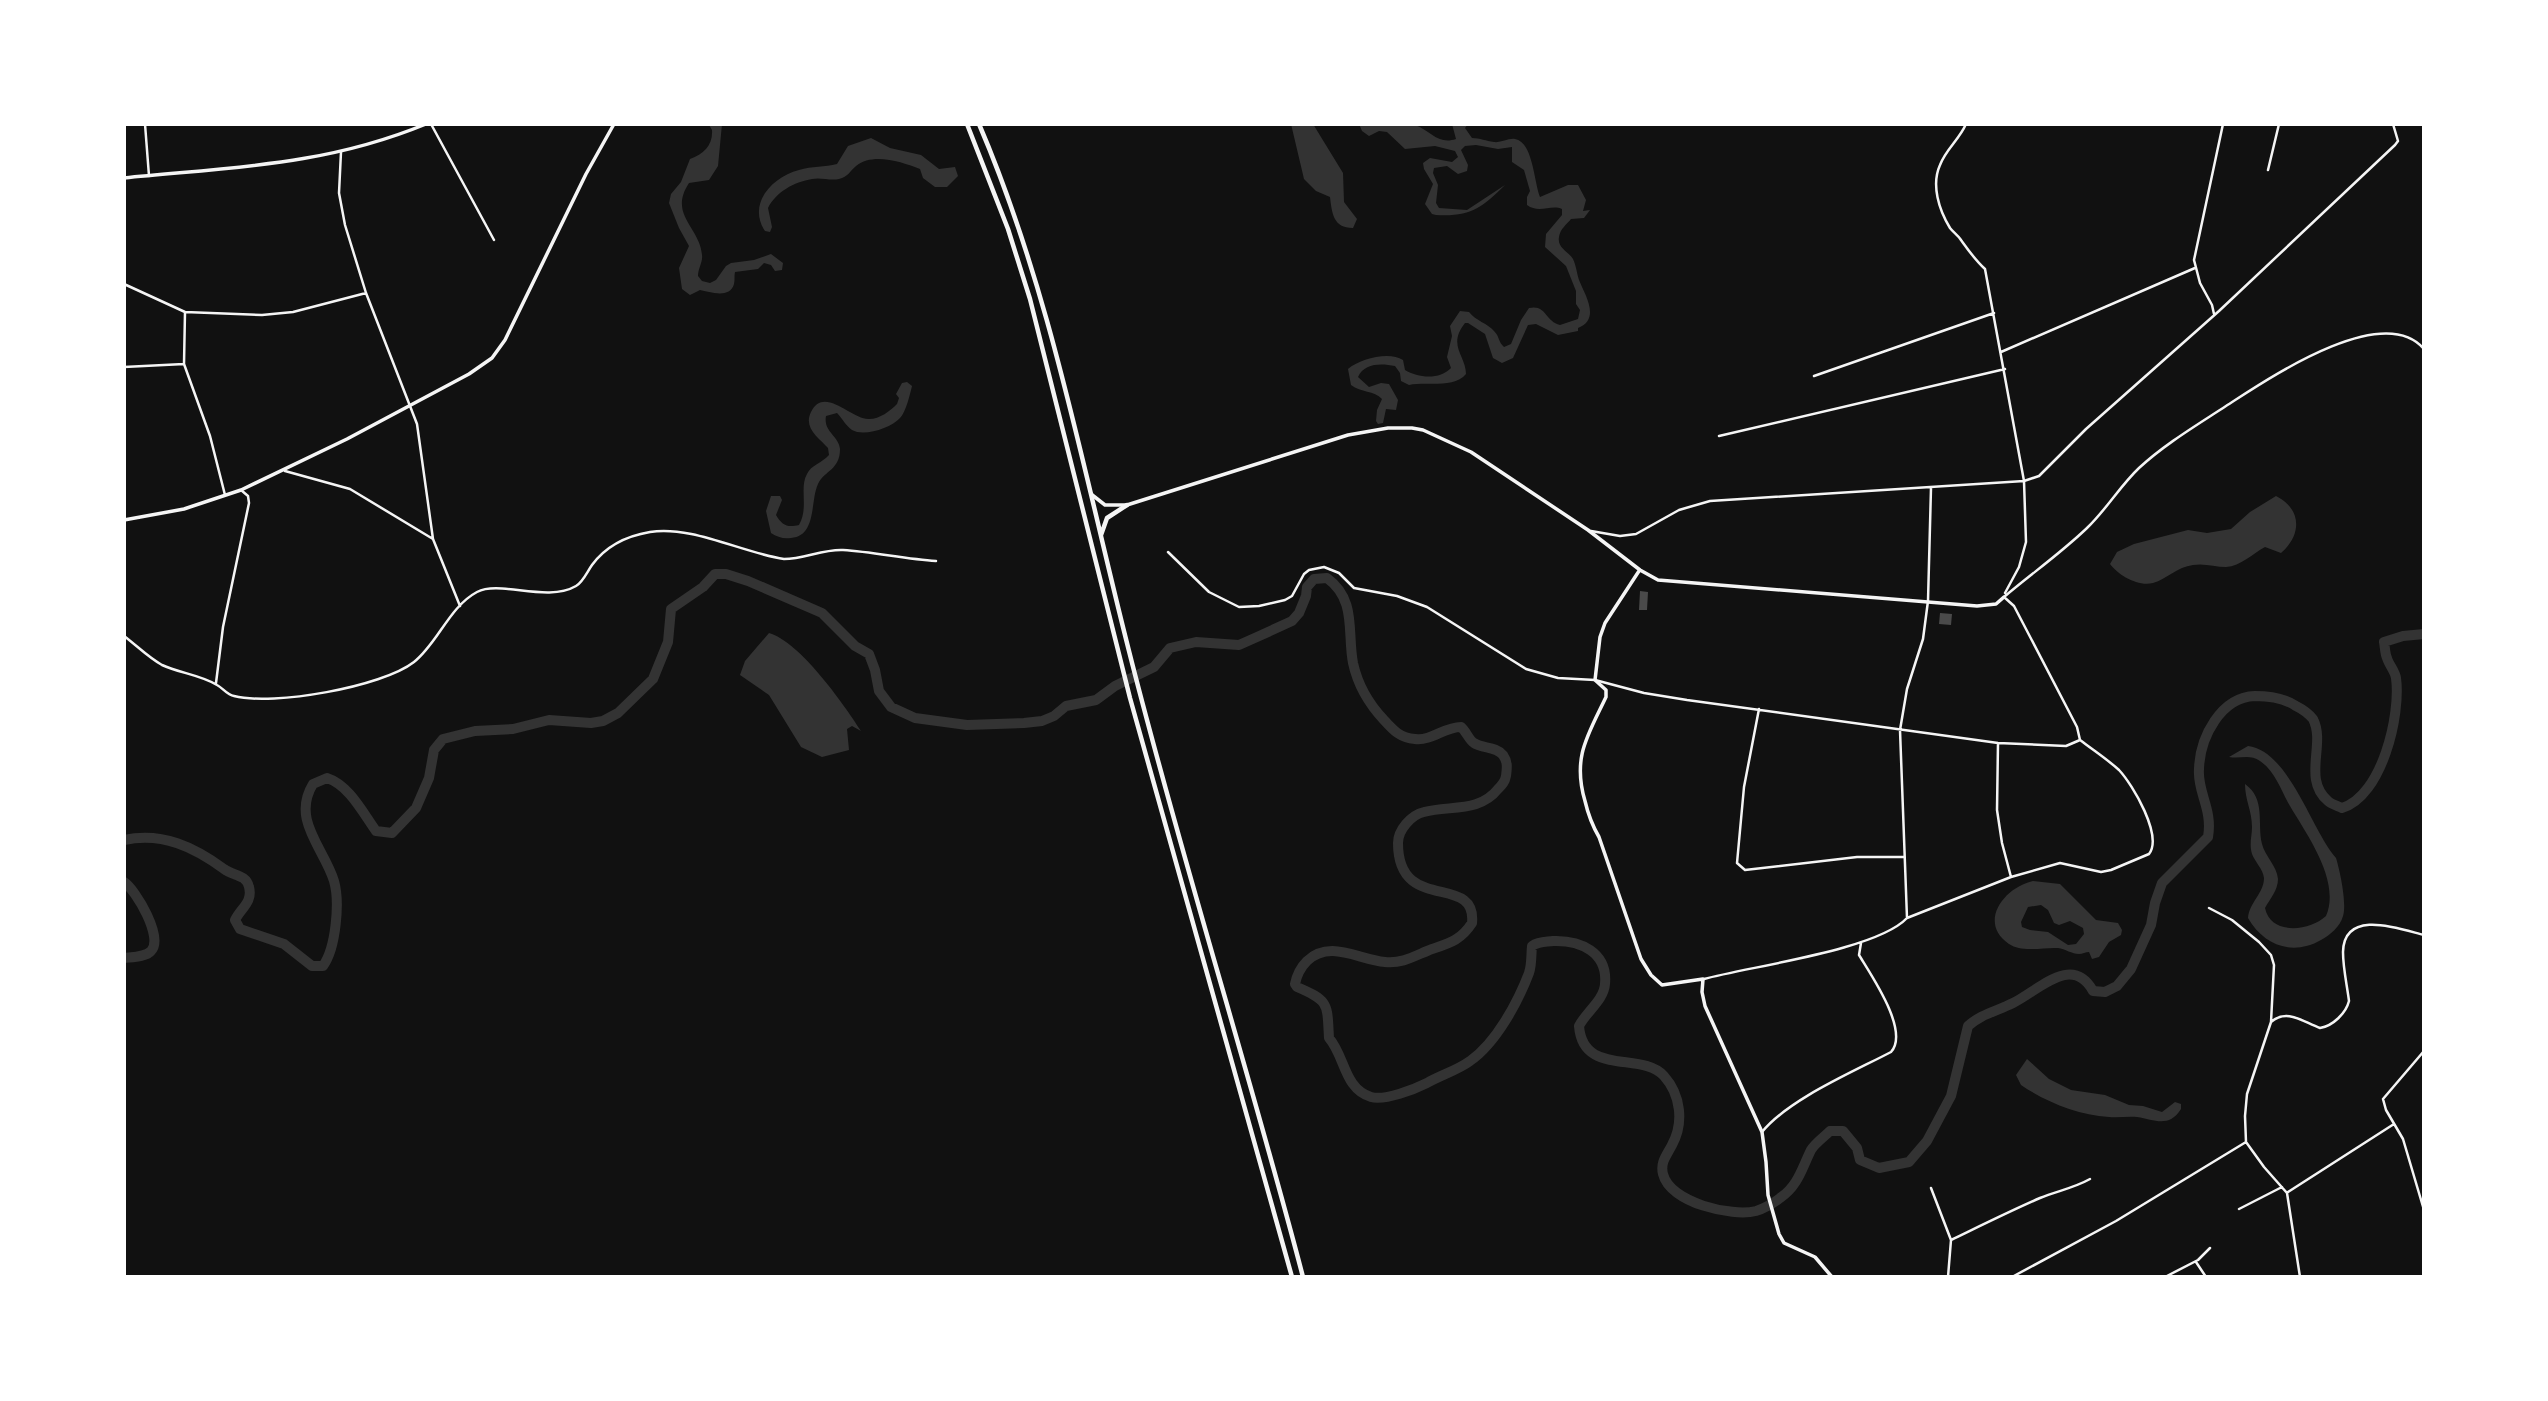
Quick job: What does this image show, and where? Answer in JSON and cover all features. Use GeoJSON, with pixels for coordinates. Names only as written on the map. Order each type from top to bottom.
{"type":"FeatureCollection","features":[{"type":"Feature","properties":{"kind":"highway"},"geometry":{"type":"LineString","coordinates":[[967,124],[1008,229],[1030,299],[1130,698],[1292,1277]]}},
{"type":"Feature","properties":{"kind":"highway"},"geometry":{"type":"LineString","coordinates":[[979,124],[994,159],[1036,287],[1140,695],[1303,1277]]}},
{"type":"Feature","properties":{"kind":"highway"},"geometry":{"type":"LineString","coordinates":[[1101,540],[1105,520],[1127,505]]}},
{"type":"Feature","properties":{"kind":"street"},"geometry":{"type":"LineString","coordinates":[[145,124],[149,176]]}},
{"type":"Feature","properties":{"kind":"street"},"geometry":{"type":"LineString","coordinates":[[124,178],[287,163],[341,152],[429,124],[494,240]]}},
{"type":"Feature","properties":{"kind":"street"},"geometry":{"type":"LineString","coordinates":[[124,520],[184,509],[241,490],[408,407],[469,374],[492,358],[500,349],[586,174],[614,124]]}},
{"type":"Feature","properties":{"kind":"street"},"geometry":{"type":"LineString","coordinates":[[1966,124],[1957,142],[1946,150],[1938,169],[1936,195],[1943,214],[1965,248],[1985,269],[2024,481],[2026,542],[2019,567],[2004,597]]}},
{"type":"Feature","properties":{"kind":"street"},"geometry":{"type":"LineString","coordinates":[[2214,314],[2195,268],[2196,245],[2223,124]]}},
{"type":"Feature","properties":{"kind":"street"},"geometry":{"type":"LineString","coordinates":[[2268,170],[2279,124]]}},
{"type":"Feature","properties":{"kind":"street"},"geometry":{"type":"LineString","coordinates":[[1588,530],[1620,536],[1636,534],[1679,510],[1710,501],[2024,481],[2039,476],[2086,429],[2395,145],[2398,136],[2393,124]]}},
{"type":"Feature","properties":{"kind":"street"},"geometry":{"type":"LineString","coordinates":[[341,152],[341,205],[366,293],[408,407],[417,424],[433,539],[460,606]]}},
{"type":"Feature","properties":{"kind":"street"},"geometry":{"type":"LineString","coordinates":[[2001,352],[2195,268]]}},
{"type":"Feature","properties":{"kind":"street"},"geometry":{"type":"LineString","coordinates":[[124,284],[185,312],[273,315],[366,293]]}},
{"type":"Feature","properties":{"kind":"street"},"geometry":{"type":"LineString","coordinates":[[185,312],[184,364],[210,436],[225,495]]}},
{"type":"Feature","properties":{"kind":"street"},"geometry":{"type":"LineString","coordinates":[[1814,376],[1994,313]]}},
{"type":"Feature","properties":{"kind":"street"},"geometry":{"type":"LineString","coordinates":[[1089,492],[1105,505],[1127,505],[1348,435],[1388,428],[1412,428],[1423,430],[1471,452],[1658,580],[1976,606],[1996,604],[2088,527],[2140,468],[2191,429],[2288,366],[2332,345],[2365,336],[2403,336],[2420,344],[2424,349]]}},
{"type":"Feature","properties":{"kind":"street"},"geometry":{"type":"LineString","coordinates":[[124,367],[184,364]]}},
{"type":"Feature","properties":{"kind":"street"},"geometry":{"type":"LineString","coordinates":[[1719,436],[2005,369]]}},
{"type":"Feature","properties":{"kind":"street"},"geometry":{"type":"LineString","coordinates":[[283,470],[350,489],[433,539]]}},
{"type":"Feature","properties":{"kind":"street"},"geometry":{"type":"LineString","coordinates":[[1908,918],[1899,730],[1907,689],[1923,639],[1928,601],[1931,488]]}},
{"type":"Feature","properties":{"kind":"street"},"geometry":{"type":"LineString","coordinates":[[216,684],[223,628],[249,503],[248,496],[241,490]]}},
{"type":"Feature","properties":{"kind":"street"},"geometry":{"type":"LineString","coordinates":[[124,636],[159,663],[216,684],[233,696],[282,698],[332,691],[397,673],[416,661],[460,606],[480,590],[492,588],[534,593],[575,587],[601,553],[619,541],[657,531],[710,539],[784,559],[841,550],[936,561]]}},
{"type":"Feature","properties":{"kind":"street"},"geometry":{"type":"LineString","coordinates":[[1168,552],[1216,598],[1239,607],[1285,600],[1292,596],[1309,570],[1324,567],[1339,573],[1354,588],[1397,596],[1427,607],[1526,669],[1558,678],[1595,680],[1644,693],[1998,743],[2066,746],[2080,740]]}},
{"type":"Feature","properties":{"kind":"street"},"geometry":{"type":"LineString","coordinates":[[1595,680],[1600,637],[1605,623],[1640,570]]}},
{"type":"Feature","properties":{"kind":"street"},"geometry":{"type":"LineString","coordinates":[[1595,680],[1606,690],[1606,696],[1580,754],[1579,768],[1579,782],[1591,824],[1599,837],[1641,959],[1651,975],[1662,985],[1703,979],[1862,942],[1900,925],[1908,918],[2011,877],[2060,863],[2094,871],[2110,870],[2149,854],[2153,837],[2145,813],[2126,780],[2105,758],[2080,740],[2077,727],[2014,606],[2004,597]]}},
{"type":"Feature","properties":{"kind":"street"},"geometry":{"type":"LineString","coordinates":[[1759,709],[1744,787],[1737,863],[1745,870],[1857,857],[1904,857]]}},
{"type":"Feature","properties":{"kind":"street"},"geometry":{"type":"LineString","coordinates":[[1998,743],[1997,810],[2011,877]]}},
{"type":"Feature","properties":{"kind":"street"},"geometry":{"type":"LineString","coordinates":[[2209,908],[2232,920],[2259,942],[2271,955],[2274,965],[2271,1022],[2247,1094],[2246,1142],[2263,1167],[2287,1193],[2300,1277]]}},
{"type":"Feature","properties":{"kind":"street"},"geometry":{"type":"LineString","coordinates":[[2271,1022],[2278,1016],[2292,1016],[2325,1028],[2333,1024],[2347,1009],[2349,1001],[2343,950],[2346,940],[2358,927],[2374,923],[2424,935]]}},
{"type":"Feature","properties":{"kind":"street"},"geometry":{"type":"LineString","coordinates":[[1762,1132],[1770,1122],[1793,1107],[1829,1084],[1891,1052],[1896,1046],[1897,1034],[1892,1016],[1858,955],[1862,942]]}},
{"type":"Feature","properties":{"kind":"street"},"geometry":{"type":"LineString","coordinates":[[1703,979],[1704,1006],[1762,1132],[1768,1195],[1779,1234],[1784,1243],[1815,1257],[1832,1277]]}},
{"type":"Feature","properties":{"kind":"street"},"geometry":{"type":"LineString","coordinates":[[2424,1051],[2383,1098],[2386,1110],[2403,1139],[2424,1210]]}},
{"type":"Feature","properties":{"kind":"street"},"geometry":{"type":"LineString","coordinates":[[2287,1193],[2394,1124]]}},
{"type":"Feature","properties":{"kind":"street"},"geometry":{"type":"LineString","coordinates":[[2012,1277],[2116,1221],[2246,1142]]}},
{"type":"Feature","properties":{"kind":"street"},"geometry":{"type":"LineString","coordinates":[[1951,1240],[2031,1202],[2073,1188],[2090,1179]]}},
{"type":"Feature","properties":{"kind":"street"},"geometry":{"type":"LineString","coordinates":[[2239,1209],[2282,1187]]}},
{"type":"Feature","properties":{"kind":"street"},"geometry":{"type":"LineString","coordinates":[[1931,1188],[1951,1240],[1948,1277]]}},
{"type":"Feature","properties":{"kind":"street"},"geometry":{"type":"LineString","coordinates":[[2165,1277],[2196,1261],[2210,1248]]}},
{"type":"Feature","properties":{"kind":"street"},"geometry":{"type":"LineString","coordinates":[[2196,1261],[2206,1277]]}},
{"type":"Feature","properties":{"kind":"shaded area"},"geometry":{"type":"Polygon","coordinates":[[[705,124],[722,124],[718,166],[709,180],[689,183],[683,194],[682,204],[683,212],[700,245],[702,258],[698,276],[702,281],[710,283],[731,263],[754,260],[771,254],[783,263],[782,270],[775,271],[771,265],[764,263],[758,269],[735,272],[734,284],[728,292],[700,290],[690,295],[682,289],[679,268],[689,246],[669,203],[690,159],[703,152],[709,144],[712,130],[705,124]]]}},
{"type":"Feature","properties":{"kind":"shaded area"},"geometry":{"type":"Polygon","coordinates":[[[1291,124],[1313,124],[1343,173],[1344,202],[1357,219],[1353,228],[1337,222],[1330,197],[1316,191],[1304,179],[1291,124]]]}},
{"type":"Feature","properties":{"kind":"shaded area"},"geometry":{"type":"Polygon","coordinates":[[[1359,124],[1410,124],[1439,139],[1450,140],[1456,139],[1452,124],[1468,124],[1465,128],[1472,138],[1494,142],[1515,139],[1526,147],[1540,197],[1568,185],[1578,185],[1586,200],[1583,211],[1590,210],[1584,218],[1571,219],[1561,232],[1559,241],[1561,247],[1573,259],[1587,299],[1590,313],[1585,324],[1578,328],[1578,331],[1558,335],[1536,324],[1528,325],[1513,358],[1502,363],[1493,358],[1485,334],[1465,323],[1457,344],[1466,374],[1461,379],[1447,383],[1409,385],[1401,381],[1395,366],[1379,364],[1364,369],[1358,377],[1369,387],[1381,383],[1389,384],[1398,400],[1396,410],[1386,409],[1383,423],[1378,424],[1377,410],[1382,399],[1351,385],[1348,369],[1353,365],[1375,357],[1390,356],[1403,360],[1405,370],[1410,373],[1435,376],[1451,368],[1447,357],[1452,336],[1450,326],[1460,311],[1469,312],[1491,328],[1504,347],[1511,344],[1529,308],[1539,308],[1560,325],[1578,319],[1580,310],[1566,266],[1545,247],[1546,234],[1562,215],[1562,209],[1536,209],[1527,205],[1530,191],[1524,170],[1512,162],[1512,147],[1498,149],[1465,146],[1461,150],[1468,165],[1467,171],[1458,174],[1447,166],[1434,168],[1433,173],[1438,185],[1436,203],[1439,208],[1467,210],[1505,185],[1475,209],[1458,214],[1436,215],[1432,214],[1425,204],[1433,184],[1423,163],[1430,158],[1452,162],[1458,157],[1455,151],[1435,146],[1405,149],[1387,132],[1379,131],[1369,136],[1362,131],[1359,124]]]}},
{"type":"Feature","properties":{"kind":"shaded area"},"geometry":{"type":"Polygon","coordinates":[[[871,138],[890,148],[921,155],[939,169],[955,167],[958,176],[947,187],[935,187],[923,178],[920,169],[896,161],[879,159],[863,162],[842,178],[812,179],[786,189],[768,208],[772,227],[770,232],[765,231],[759,211],[765,193],[772,185],[799,170],[837,164],[848,146],[871,138]]]}},
{"type":"Feature","properties":{"kind":"shaded area"},"geometry":{"type":"Polygon","coordinates":[[[907,382],[912,386],[904,412],[896,422],[884,428],[857,432],[837,413],[826,416],[827,426],[839,445],[839,456],[835,466],[818,484],[809,525],[799,536],[791,538],[771,533],[766,511],[771,496],[780,496],[782,500],[776,515],[780,521],[788,526],[799,525],[807,474],[829,455],[828,448],[810,428],[809,418],[817,405],[823,402],[831,403],[862,418],[873,419],[897,404],[899,398],[896,394],[902,383],[907,382]]]}},
{"type":"Feature","properties":{"kind":"shaded area"},"geometry":{"type":"Polygon","coordinates":[[[2276,496],[2291,508],[2296,523],[2293,538],[2281,553],[2265,547],[2231,566],[2187,566],[2147,584],[2129,579],[2110,564],[2117,552],[2134,544],[2188,530],[2207,533],[2231,529],[2250,512],[2276,496]]]}},
{"type":"Feature","properties":{"kind":"shaded area"},"geometry":{"type":"Polygon","coordinates":[[[769,633],[794,648],[807,661],[853,719],[861,731],[852,726],[847,729],[849,750],[822,757],[801,747],[769,695],[740,675],[745,661],[769,633]]]}},
{"type":"Feature","properties":{"kind":"shaded area"},"geometry":{"type":"Polygon","coordinates":[[[2248,746],[2263,751],[2287,776],[2336,858],[2344,895],[2343,916],[2340,924],[2331,933],[2310,945],[2280,946],[2262,936],[2248,918],[2264,878],[2251,850],[2252,821],[2245,784],[2256,797],[2262,844],[2278,879],[2275,891],[2265,908],[2269,917],[2283,927],[2311,925],[2326,916],[2329,888],[2326,873],[2313,844],[2266,765],[2249,757],[2229,757],[2248,746]]]}},
{"type":"Feature","properties":{"kind":"shaded area"},"geometry":{"type":"Polygon","coordinates":[[[2033,881],[2060,884],[2096,920],[2118,923],[2122,930],[2121,935],[2109,942],[2099,957],[2092,959],[2089,952],[2079,954],[2058,948],[2014,947],[2000,935],[1995,926],[1995,916],[1998,906],[2005,898],[2033,881]],[[2041,905],[2028,907],[2021,922],[2022,927],[2048,932],[2068,945],[2076,944],[2084,934],[2083,928],[2070,921],[2059,925],[2054,923],[2048,910],[2041,905]]]}},
{"type":"Feature","properties":{"kind":"shaded area"},"geometry":{"type":"Polygon","coordinates":[[[2027,1059],[2049,1079],[2071,1090],[2105,1095],[2129,1105],[2162,1112],[2175,1102],[2181,1104],[2181,1109],[2167,1121],[2097,1116],[2074,1110],[2041,1097],[2021,1085],[2016,1075],[2027,1059]]]}},
{"type":"Feature","properties":{"kind":"building"},"geometry":{"type":"Polygon","coordinates":[[[1640,591],[1648,592],[1647,610],[1639,610],[1640,591]]]}},
{"type":"Feature","properties":{"kind":"building"},"geometry":{"type":"Polygon","coordinates":[[[1940,613],[1952,614],[1951,625],[1939,624],[1940,613]]]}},
{"type":"Feature","properties":{"kind":"waterway"},"geometry":{"type":"LineString","coordinates":[[124,840],[152,838],[177,843],[242,877],[250,892],[248,901],[235,920],[240,929],[284,944],[312,966],[323,966],[334,937],[337,901],[334,881],[307,822],[307,797],[313,784],[327,778],[335,782],[355,800],[376,831],[392,833],[416,808],[429,778],[434,750],[443,739],[475,731],[513,729],[549,720],[591,723],[603,721],[618,713],[653,679],[668,642],[671,609],[703,587],[715,574],[726,574],[748,581],[822,613],[855,646],[869,654],[879,691],[891,707],[915,718],[967,725],[1042,721],[1054,716],[1066,706],[1096,700],[1115,686],[1154,667],[1170,648],[1196,642],[1239,645],[1292,621],[1299,613],[1307,587],[1314,579],[1327,578],[1343,596],[1347,606],[1353,663],[1364,694],[1391,727],[1397,733],[1415,739],[1461,727],[1474,743],[1500,752],[1507,765],[1504,782],[1490,797],[1473,805],[1419,814],[1414,816],[1400,833],[1398,843],[1401,865],[1410,879],[1423,887],[1463,899],[1470,908],[1472,923],[1464,933],[1450,943],[1398,962],[1385,962],[1335,951],[1316,955],[1299,971],[1295,984],[1297,987],[1316,996],[1325,1005],[1329,1038],[1350,1080],[1362,1093],[1377,1098],[1400,1094],[1465,1064],[1489,1044],[1512,1009],[1529,973],[1532,946],[1553,941],[1582,946],[1597,956],[1605,973],[1602,995],[1579,1026],[1583,1042],[1591,1052],[1602,1058],[1654,1069],[1670,1084],[1677,1100],[1678,1128],[1662,1166],[1668,1184],[1677,1193],[1703,1206],[1745,1212],[1765,1207],[1786,1193],[1799,1176],[1813,1147],[1830,1131],[1843,1131],[1857,1148],[1860,1160],[1879,1168],[1909,1162],[1927,1141],[1951,1096],[1968,1026],[1978,1018],[2013,1003],[2054,978],[2065,975],[2075,975],[2085,980],[2093,991],[2105,992],[2117,986],[2131,969],[2151,925],[2162,883],[2208,837],[2207,809],[2199,777],[2200,757],[2208,732],[2232,703],[2243,698],[2266,696],[2286,701],[2305,712],[2313,719],[2316,729],[2315,772],[2320,792],[2329,802],[2342,808],[2356,800],[2368,788],[2378,771],[2392,732],[2397,694],[2396,678],[2386,656],[2384,642],[2403,636],[2424,634]]}},
{"type":"Feature","properties":{"kind":"waterway"},"geometry":{"type":"LineString","coordinates":[[124,882],[135,894],[147,915],[154,936],[151,951],[124,958]]}}]}
